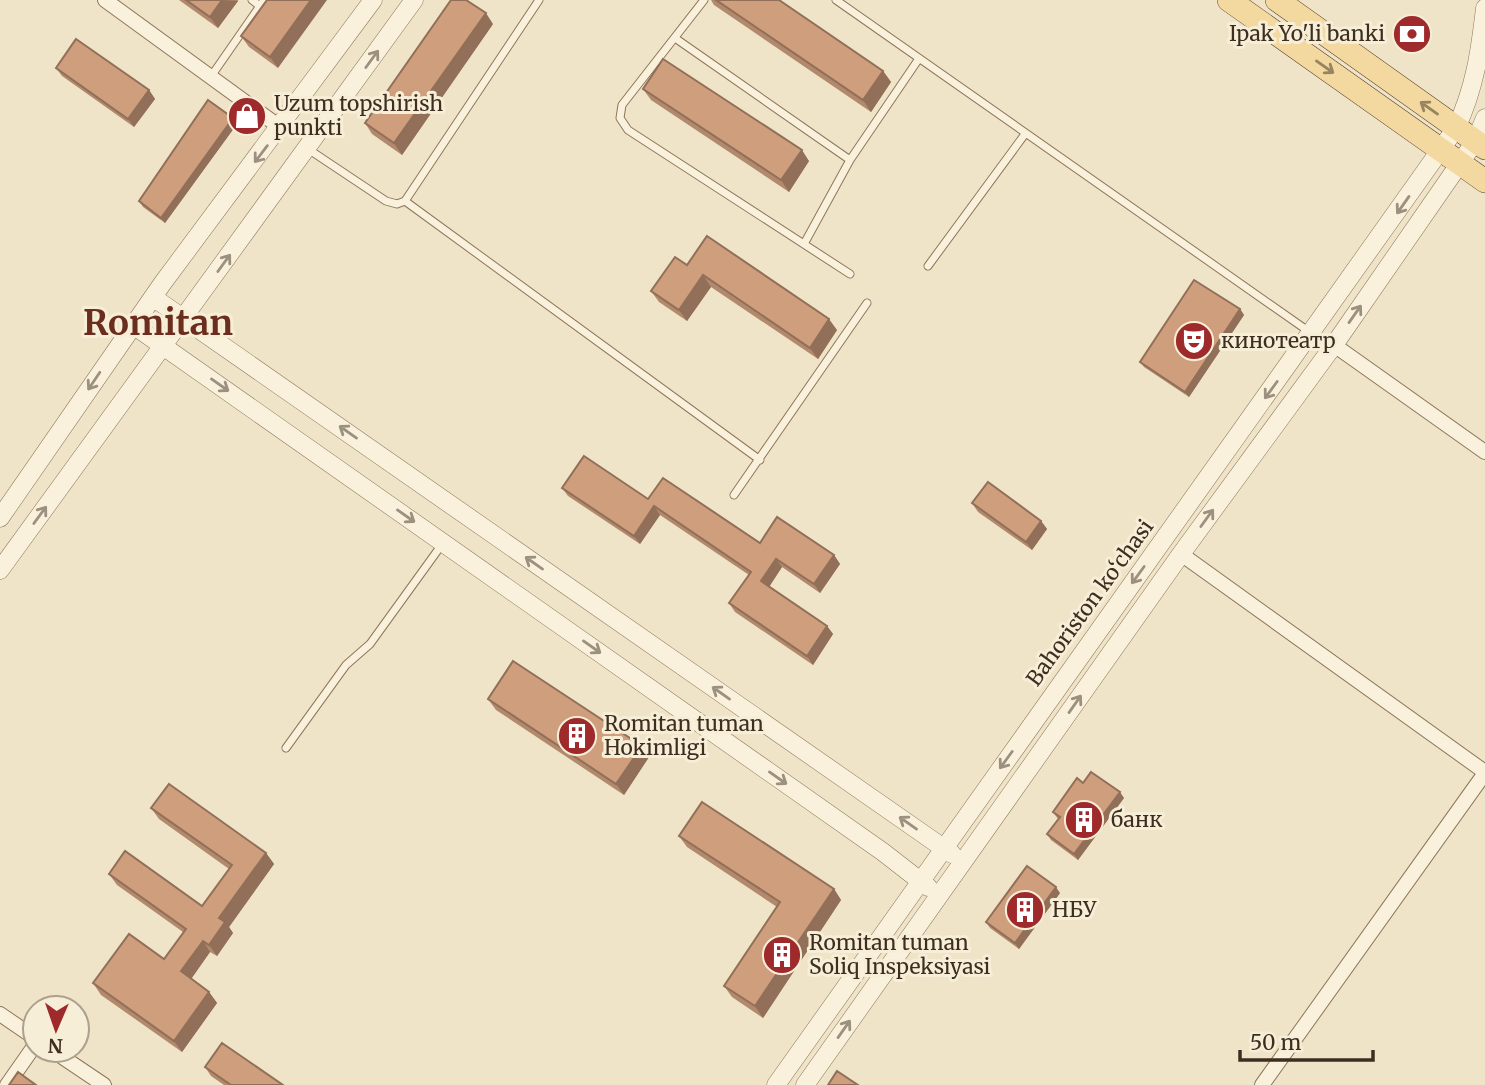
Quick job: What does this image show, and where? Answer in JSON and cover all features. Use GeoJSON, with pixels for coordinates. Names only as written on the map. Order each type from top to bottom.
{"type":"FeatureCollection","features":[{"type":"Feature","properties":{"kind":"main road"},"geometry":{"type":"LineString","coordinates":[[1229,0],[1485,181]]}},
{"type":"Feature","properties":{"kind":"main road"},"geometry":{"type":"LineString","coordinates":[[1277,0],[1480,144]]}},
{"type":"Feature","properties":{"kind":"street"},"geometry":{"type":"LineString","coordinates":[[105,0],[212,75],[307,148]]}},
{"type":"Feature","properties":{"kind":"street"},"geometry":{"type":"LineString","coordinates":[[0,518],[133,325],[373,0]]}},
{"type":"Feature","properties":{"kind":"street"},"geometry":{"type":"LineString","coordinates":[[0,570],[414,0]]}},
{"type":"Feature","properties":{"kind":"street","name":"Bahoriston ko‘chasi"},"geometry":{"type":"LineString","coordinates":[[776,1085],[919,880],[1312,334],[1456,128],[1469,101],[1478,65],[1485,8]]}},
{"type":"Feature","properties":{"kind":"street"},"geometry":{"type":"LineString","coordinates":[[805,1085],[1181,554],[1334,345],[1460,164],[1480,144],[1485,118]]}},
{"type":"Feature","properties":{"kind":"street"},"geometry":{"type":"LineString","coordinates":[[154,298],[963,862]]}},
{"type":"Feature","properties":{"kind":"street"},"geometry":{"type":"LineString","coordinates":[[133,325],[443,542],[939,896]]}},
{"type":"Feature","properties":{"kind":"street"},"geometry":{"type":"LineString","coordinates":[[1334,345],[1485,452]]}},
{"type":"Feature","properties":{"kind":"street"},"geometry":{"type":"LineString","coordinates":[[1181,554],[1485,772],[1262,1085]]}},
{"type":"Feature","properties":{"kind":"street"},"geometry":{"type":"LineString","coordinates":[[0,1014],[21,1028]]}},
{"type":"Feature","properties":{"kind":"street"},"geometry":{"type":"LineString","coordinates":[[7,1085],[22,1064]]}},
{"type":"Feature","properties":{"kind":"street"},"geometry":{"type":"LineString","coordinates":[[73,1064],[104,1085]]}},
{"type":"Feature","properties":{"kind":"lane"},"geometry":{"type":"LineString","coordinates":[[212,75],[262,3],[252,0]]}},
{"type":"Feature","properties":{"kind":"lane"},"geometry":{"type":"LineString","coordinates":[[307,148],[386,201],[397,204],[405,201],[539,0]]}},
{"type":"Feature","properties":{"kind":"lane"},"geometry":{"type":"LineString","coordinates":[[704,0],[622,105],[620,118],[628,130],[850,274]]}},
{"type":"Feature","properties":{"kind":"lane"},"geometry":{"type":"LineString","coordinates":[[836,0],[1312,334]]}},
{"type":"Feature","properties":{"kind":"lane"},"geometry":{"type":"LineString","coordinates":[[675,38],[850,160]]}},
{"type":"Feature","properties":{"kind":"lane"},"geometry":{"type":"LineString","coordinates":[[804,244],[850,160],[919,60]]}},
{"type":"Feature","properties":{"kind":"lane"},"geometry":{"type":"LineString","coordinates":[[928,266],[1025,134]]}},
{"type":"Feature","properties":{"kind":"lane"},"geometry":{"type":"LineString","coordinates":[[405,201],[760,460]]}},
{"type":"Feature","properties":{"kind":"lane"},"geometry":{"type":"LineString","coordinates":[[734,495],[867,303]]}},
{"type":"Feature","properties":{"kind":"lane"},"geometry":{"type":"LineString","coordinates":[[286,748],[346,665],[370,644],[443,542]]}},
{"type":"Feature","properties":{"kind":"building"},"geometry":{"type":"Polygon","coordinates":[[[186,0],[222,0],[210,17],[186,0]]]}},
{"type":"Feature","properties":{"kind":"building"},"geometry":{"type":"Polygon","coordinates":[[[267,0],[311,0],[270,57],[241,36],[267,0]]]}},
{"type":"Feature","properties":{"kind":"building"},"geometry":{"type":"Polygon","coordinates":[[[451,0],[466,0],[486,13],[394,143],[365,123],[451,0]]]}},
{"type":"Feature","properties":{"kind":"building"},"geometry":{"type":"Polygon","coordinates":[[[716,0],[779,0],[883,71],[863,100],[716,0]]]}},
{"type":"Feature","properties":{"kind":"building"},"geometry":{"type":"Polygon","coordinates":[[[76,39],[149,90],[128,119],[56,68],[76,39]]]}},
{"type":"Feature","properties":{"kind":"building"},"geometry":{"type":"Polygon","coordinates":[[[663,59],[802,150],[781,180],[643,89],[663,59]]]}},
{"type":"Feature","properties":{"kind":"building"},"geometry":{"type":"Polygon","coordinates":[[[208,100],[233,118],[161,218],[139,201],[208,100]]]}},
{"type":"Feature","properties":{"kind":"building"},"geometry":{"type":"Polygon","coordinates":[[[707,236],[829,319],[810,348],[703,275],[679,310],[651,291],[675,257],[687,265],[707,236]]]}},
{"type":"Feature","properties":{"kind":"building","name":"кинотеатр"},"geometry":{"type":"Polygon","coordinates":[[[1194,280],[1240,309],[1185,392],[1140,362],[1194,280]]]}},
{"type":"Feature","properties":{"kind":"building"},"geometry":{"type":"Polygon","coordinates":[[[584,456],[648,499],[663,478],[760,543],[777,517],[834,555],[814,584],[776,559],[761,581],[827,626],[807,656],[729,603],[751,572],[654,506],[634,536],[562,488],[584,456]]]}},
{"type":"Feature","properties":{"kind":"building"},"geometry":{"type":"Polygon","coordinates":[[[988,482],[1041,521],[1026,542],[972,503],[988,482]]]}},
{"type":"Feature","properties":{"kind":"building","name":"Romitan tuman Hokimligi"},"geometry":{"type":"Polygon","coordinates":[[[513,661],[642,746],[616,784],[488,699],[513,661]]]}},
{"type":"Feature","properties":{"kind":"building","name":"банк"},"geometry":{"type":"Polygon","coordinates":[[[1091,772],[1120,792],[1074,854],[1047,834],[1060,817],[1053,812],[1077,778],[1083,783],[1091,772]]]}},
{"type":"Feature","properties":{"kind":"building"},"geometry":{"type":"Polygon","coordinates":[[[169,784],[266,853],[219,918],[225,922],[209,945],[203,941],[181,971],[209,992],[174,1041],[93,983],[129,934],[164,959],[186,929],[109,874],[125,851],[202,906],[232,865],[151,808],[169,784]]]}},
{"type":"Feature","properties":{"kind":"building","name":"Romitan tuman Soliq Inspeksiyasi"},"geometry":{"type":"Polygon","coordinates":[[[702,802],[834,889],[755,1006],[724,986],[780,902],[679,836],[702,802]]]}},
{"type":"Feature","properties":{"kind":"building","name":"НБУ"},"geometry":{"type":"Polygon","coordinates":[[[1027,866],[1056,887],[1015,943],[986,922],[1027,866]]]}},
{"type":"Feature","properties":{"kind":"building"},"geometry":{"type":"Polygon","coordinates":[[[222,1043],[283,1085],[231,1085],[205,1067],[222,1043]]]}},
{"type":"Feature","properties":{"kind":"building"},"geometry":{"type":"Polygon","coordinates":[[[837,1071],[858,1085],[828,1085],[837,1071]]]}},
{"type":"Feature","properties":{"kind":"building"},"geometry":{"type":"Polygon","coordinates":[[[18,1072],[36,1085],[9,1085],[18,1072]]]}},
{"type":"Feature","properties":{"kind":"place","name":"Ipak Yo'li banki"},"geometry":{"type":"Point","coordinates":[1412,34]}},
{"type":"Feature","properties":{"kind":"place","name":"Uzum topshirish punkti"},"geometry":{"type":"Point","coordinates":[247,116]}},
{"type":"Feature","properties":{"kind":"place","name":"кинотеатр"},"geometry":{"type":"Point","coordinates":[1194,341]}},
{"type":"Feature","properties":{"kind":"place","name":"Romitan tuman Hokimligi"},"geometry":{"type":"Point","coordinates":[577,736]}},
{"type":"Feature","properties":{"kind":"place","name":"банк"},"geometry":{"type":"Point","coordinates":[1084,820]}},
{"type":"Feature","properties":{"kind":"place","name":"НБУ"},"geometry":{"type":"Point","coordinates":[1025,910]}},
{"type":"Feature","properties":{"kind":"place","name":"Romitan tuman Soliq Inspeksiyasi"},"geometry":{"type":"Point","coordinates":[782,955]}},
{"type":"Feature","properties":{"kind":"district","name":"Romitan"},"geometry":{"type":"Point","coordinates":[158,323]}}]}
